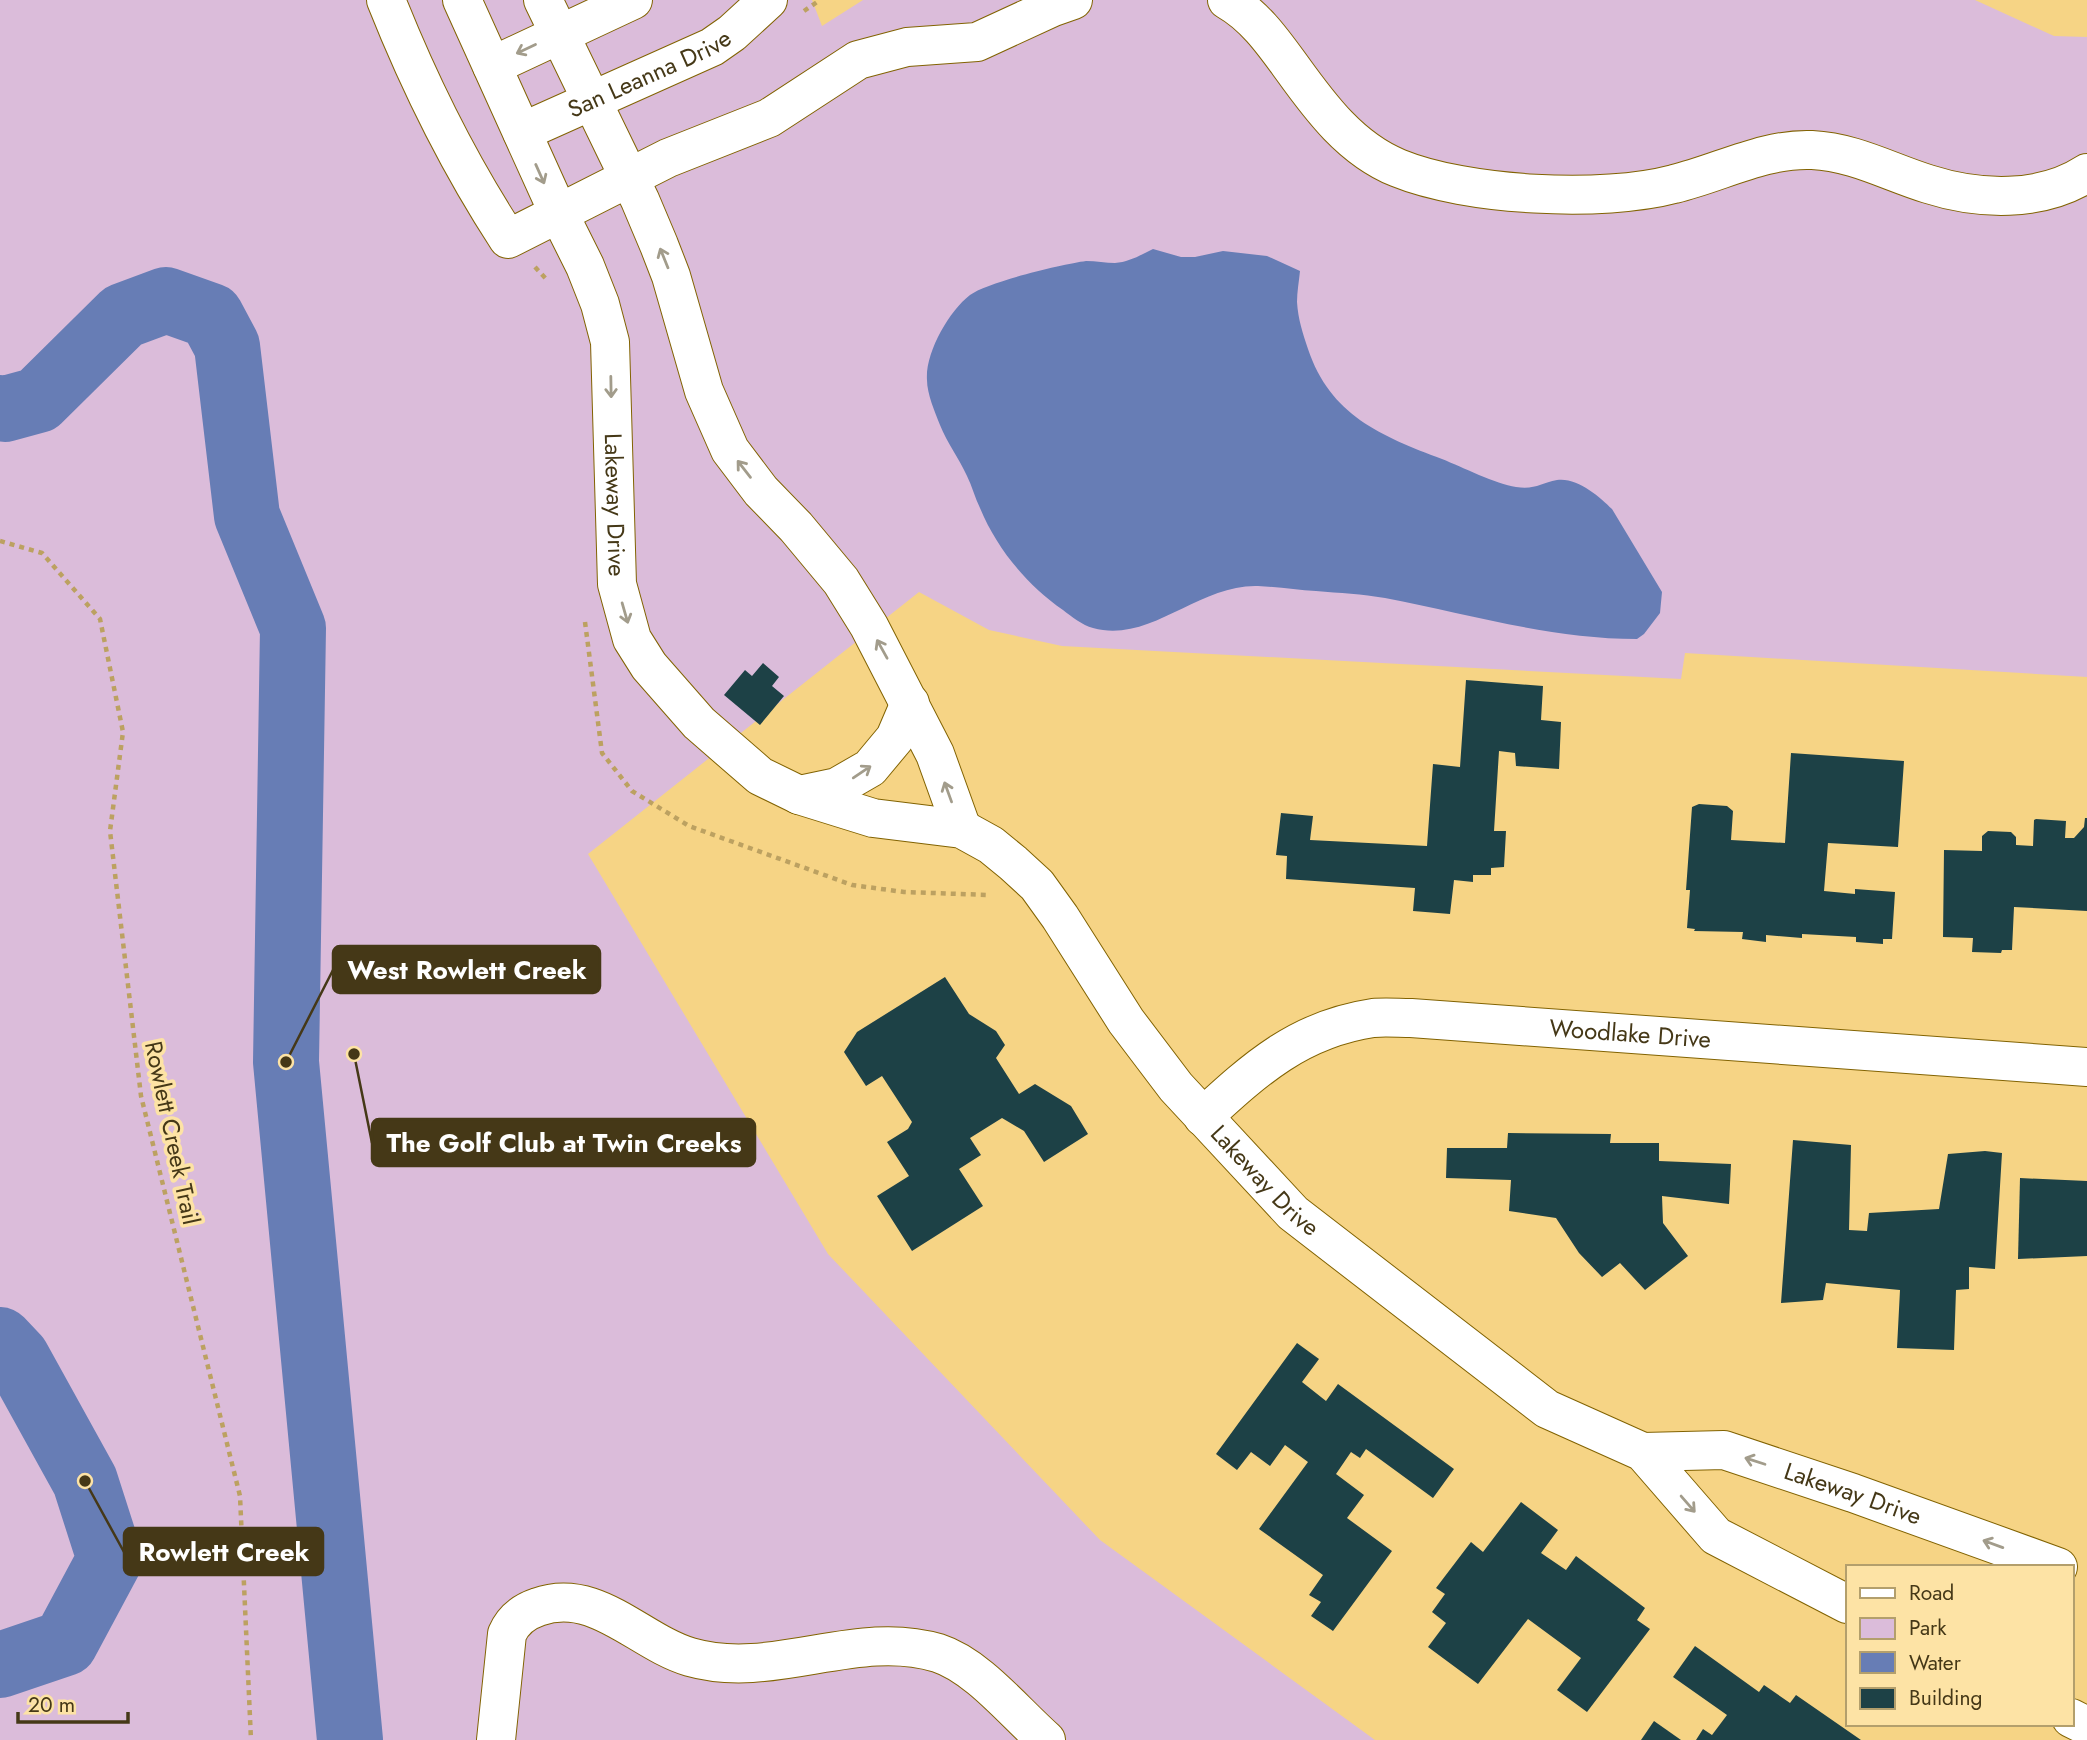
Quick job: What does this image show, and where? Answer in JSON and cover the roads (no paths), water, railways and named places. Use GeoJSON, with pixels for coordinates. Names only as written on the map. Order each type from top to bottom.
{"type":"FeatureCollection","features":[{"type":"Feature","properties":{"kind":"street"},"geometry":{"type":"LineString","coordinates":[[386,0],[437,114],[508,239],[691,148],[769,118],[858,60],[907,47],[977,42],[1073,0]]}},
{"type":"Feature","properties":{"kind":"street","name":"Lakeway Drive"},"geometry":{"type":"LineString","coordinates":[[462,0],[600,304],[610,342],[617,584],[632,639],[649,666],[699,723],[760,776],[799,795],[841,810],[873,818],[962,829],[991,845],[1037,886],[1060,917],[1126,1021],[1176,1087],[1293,1213],[1547,1409],[1643,1452],[1716,1536],[1846,1603]]}},
{"type":"Feature","properties":{"kind":"street"},"geometry":{"type":"LineString","coordinates":[[543,0],[629,177],[671,276],[704,391],[730,450],[761,491],[796,527],[841,581],[869,626],[935,754],[962,829]]}},
{"type":"Feature","properties":{"kind":"street"},"geometry":{"type":"LineString","coordinates":[[492,66],[633,0]]}},
{"type":"Feature","properties":{"kind":"street","name":"San Leanna Drive"},"geometry":{"type":"LineString","coordinates":[[522,132],[712,47],[732,33],[768,0]]}},
{"type":"Feature","properties":{"kind":"street"},"geometry":{"type":"LineString","coordinates":[[1227,0],[1238,6],[1270,37],[1326,113],[1355,143],[1397,168],[1448,182],[1527,193],[1566,195],[1627,192],[1676,184],[1758,158],[1799,150],[1847,154],[1928,184],[1985,195],[2023,195],[2038,192],[2087,173]]}},
{"type":"Feature","properties":{"kind":"street"},"geometry":{"type":"LineString","coordinates":[[799,795],[837,788],[870,768],[895,738],[909,703]]}},
{"type":"Feature","properties":{"kind":"street","name":"Woodlake Drive"},"geometry":{"type":"LineString","coordinates":[[1203,1117],[1245,1078],[1287,1047],[1330,1028],[1375,1018],[1425,1019],[2087,1067]]}},
{"type":"Feature","properties":{"kind":"street","name":"Lakeway Drive"},"geometry":{"type":"LineString","coordinates":[[1643,1452],[1724,1450],[2052,1565]]}},
{"type":"Feature","properties":{"kind":"street"},"geometry":{"type":"LineString","coordinates":[[496,1740],[507,1634],[512,1623],[531,1609],[568,1602],[583,1604],[609,1614],[674,1650],[709,1661],[769,1662],[874,1645],[902,1645],[933,1652],[975,1674],[1046,1740]]}},
{"type":"Feature","properties":{"kind":"water"},"geometry":{"type":"Polygon","coordinates":[[[1153,249],[1181,257],[1223,251],[1267,256],[1300,271],[1297,302],[1306,343],[1318,372],[1344,407],[1360,420],[1398,441],[1499,482],[1528,488],[1565,480],[1588,489],[1612,509],[1662,592],[1660,613],[1637,639],[1605,638],[1541,630],[1376,597],[1258,586],[1215,594],[1134,628],[1114,631],[1093,628],[1074,618],[1025,578],[995,538],[964,469],[943,432],[928,391],[927,369],[934,345],[954,311],[979,290],[1026,274],[1075,263],[1125,261],[1153,249]]]}},
{"type":"Feature","properties":{"kind":"waterway"},"geometry":{"type":"LineString","coordinates":[[0,408],[38,400],[123,316],[166,300],[211,316],[227,346],[247,516],[293,628],[286,1062],[350,1740]]}},
{"type":"Feature","properties":{"kind":"waterway"},"geometry":{"type":"LineString","coordinates":[[0,1340],[17,1358],[85,1481],[110,1559],[65,1643],[0,1665]]}},
{"type":"Feature","properties":{"kind":"place","name":"The Golf Club at Twin Creeks"},"geometry":{"type":"Point","coordinates":[354,1054]}},
{"type":"Feature","properties":{"kind":"place","name":"West Rowlett Creek"},"geometry":{"type":"Point","coordinates":[286,1062]}},
{"type":"Feature","properties":{"kind":"place","name":"Rowlett Creek"},"geometry":{"type":"Point","coordinates":[85,1481]}}]}
